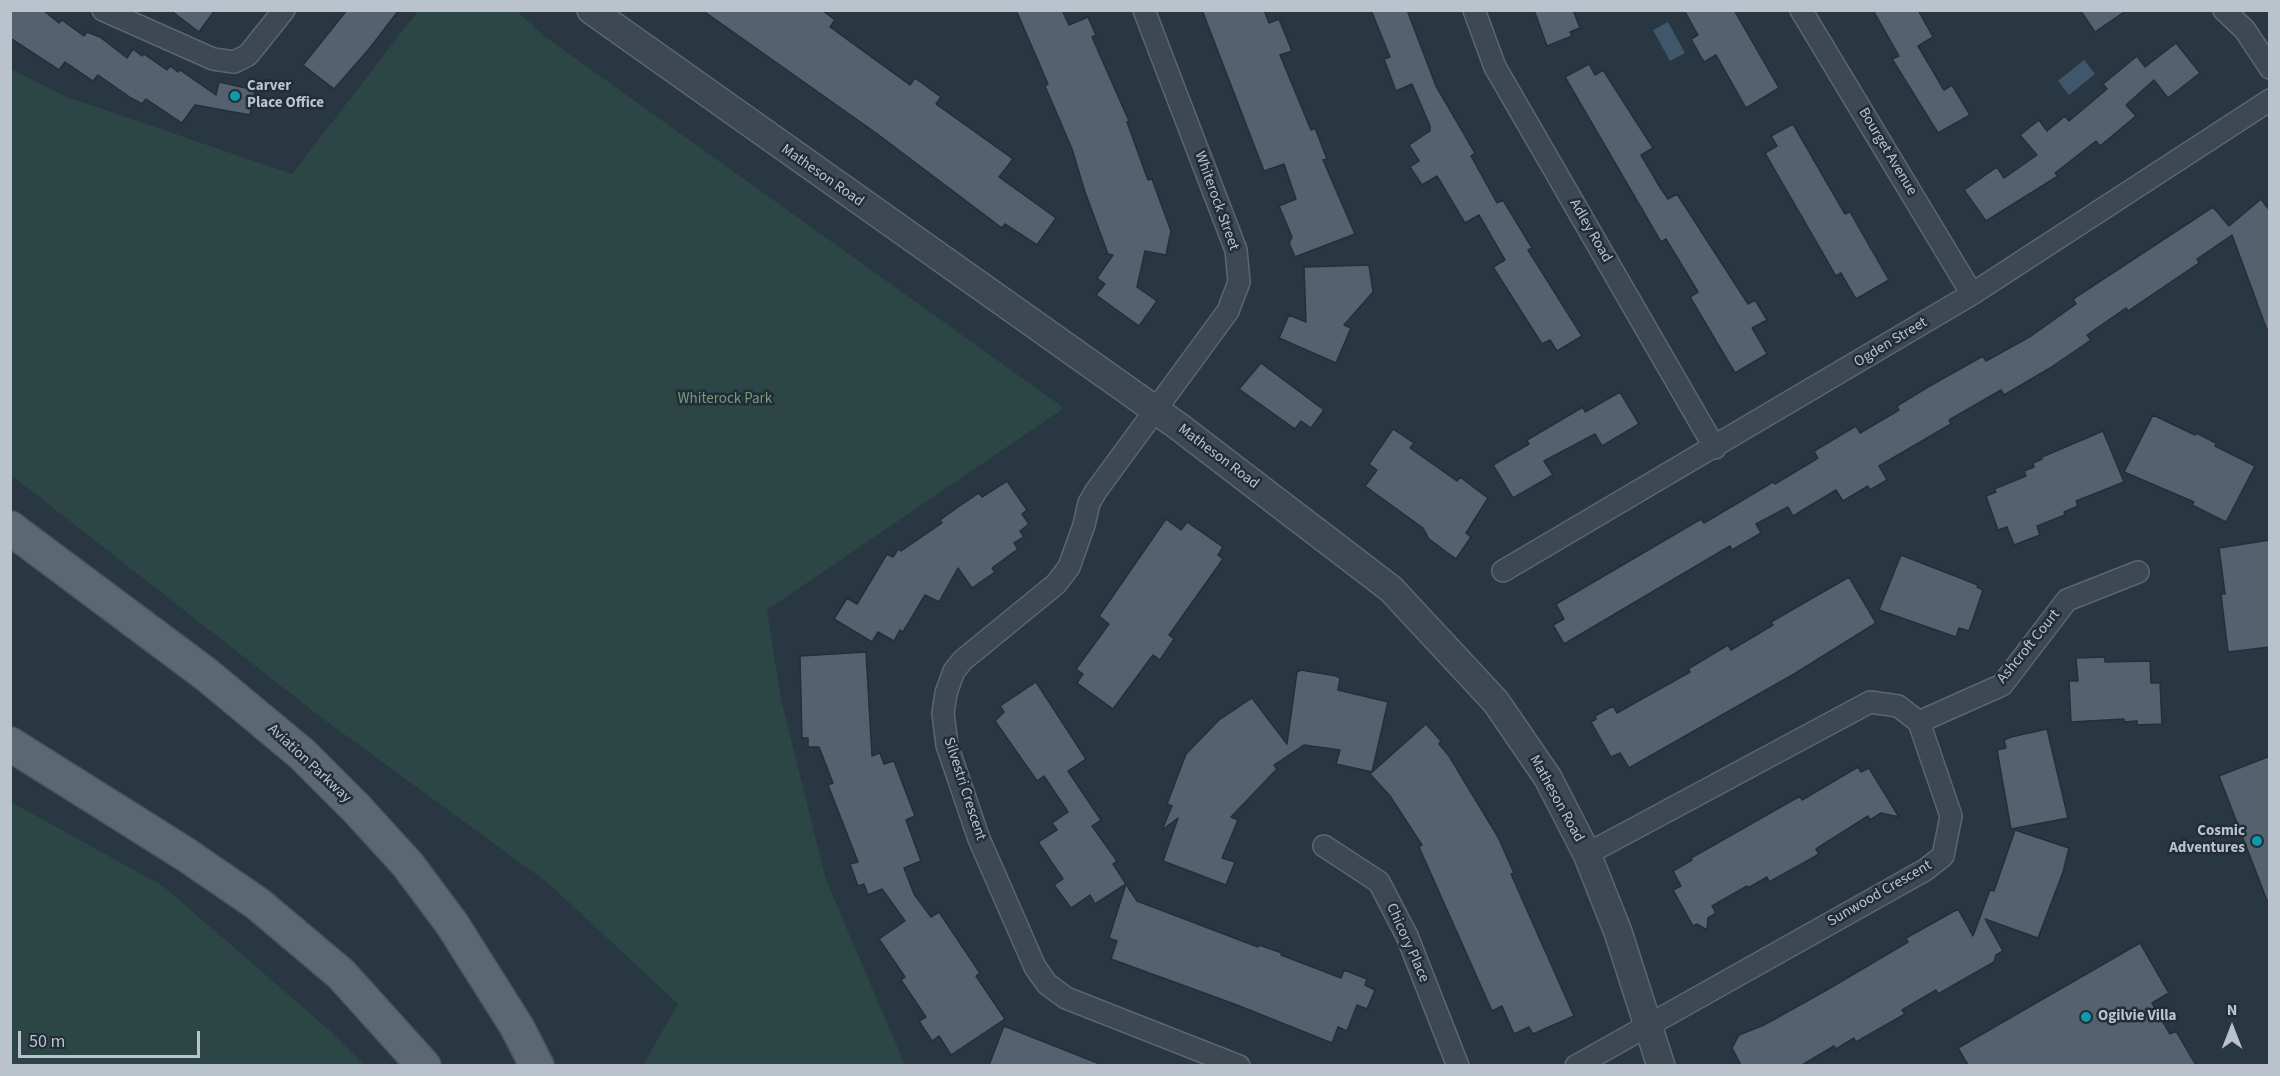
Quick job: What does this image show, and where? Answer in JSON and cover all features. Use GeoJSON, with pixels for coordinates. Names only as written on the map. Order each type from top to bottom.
{"type":"FeatureCollection","features":[{"type":"Feature","properties":{"kind":"main road","name":"Aviation Parkway"},"geometry":{"type":"LineString","coordinates":[[10,528],[207,675],[295,747],[357,809],[408,865],[452,924],[494,989],[537,1065]]}},
{"type":"Feature","properties":{"kind":"main road"},"geometry":{"type":"LineString","coordinates":[[10,744],[185,854],[258,904],[341,974],[424,1065]]}},
{"type":"Feature","properties":{"kind":"street"},"geometry":{"type":"LineString","coordinates":[[103,10],[213,59],[234,62],[248,55],[284,10]]}},
{"type":"Feature","properties":{"kind":"street","name":"Matheson Road"},"geometry":{"type":"LineString","coordinates":[[591,10],[1195,438],[1391,589],[1496,702],[1548,778],[1587,854],[1618,932],[1661,1064]]}},
{"type":"Feature","properties":{"kind":"street","name":"Whiterock Street"},"geometry":{"type":"LineString","coordinates":[[1144,10],[1236,250],[1239,282],[1228,311],[1156,412]]}},
{"type":"Feature","properties":{"kind":"street","name":"Adley Road"},"geometry":{"type":"LineString","coordinates":[[1474,10],[1495,68],[1715,448]]}},
{"type":"Feature","properties":{"kind":"street","name":"Bourget Avenue"},"geometry":{"type":"LineString","coordinates":[[1801,10],[1972,294]]}},
{"type":"Feature","properties":{"kind":"street"},"geometry":{"type":"LineString","coordinates":[[2224,10],[2245,30],[2270,68]]}},
{"type":"Feature","properties":{"kind":"street","name":"Ogden Street"},"geometry":{"type":"LineString","coordinates":[[1503,571],[1715,448],[1972,294],[2270,100]]}},
{"type":"Feature","properties":{"kind":"street","name":"Silvestri Crescent"},"geometry":{"type":"LineString","coordinates":[[1156,412],[1092,497],[1069,567],[1056,584],[963,660],[954,671],[946,693],[943,713],[947,745],[979,839],[1035,967],[1047,984],[1066,998],[1239,1065]]}},
{"type":"Feature","properties":{"kind":"street","name":"Ashcroft Court"},"geometry":{"type":"LineString","coordinates":[[1919,722],[2002,685],[2067,600],[2138,573]]}},
{"type":"Feature","properties":{"kind":"street"},"geometry":{"type":"LineString","coordinates":[[1587,854],[1870,702],[1898,706],[1919,722]]}},
{"type":"Feature","properties":{"kind":"street","name":"Sunwood Crescent"},"geometry":{"type":"LineString","coordinates":[[1648,1023],[1925,870],[1943,856],[1951,816],[1919,722]]}},
{"type":"Feature","properties":{"kind":"street","name":"Chicory Place"},"geometry":{"type":"LineString","coordinates":[[1324,846],[1379,882],[1407,936],[1458,1065]]}},
{"type":"Feature","properties":{"kind":"street"},"geometry":{"type":"LineString","coordinates":[[1576,1065],[1648,1023]]}},
{"type":"Feature","properties":{"kind":"green space","name":"Whiterock Park"},"geometry":{"type":"Polygon","coordinates":[[[418,11],[517,11],[544,36],[1064,408],[767,610],[781,699],[826,880],[905,1065],[643,1065],[678,1004],[548,883],[322,718],[11,475],[11,69],[67,97],[292,174],[418,11]]]}},
{"type":"Feature","properties":{"kind":"green space"},"geometry":{"type":"Polygon","coordinates":[[[11,802],[163,886],[328,1029],[364,1065],[11,1065],[11,802]]]}},
{"type":"Feature","properties":{"kind":"water"},"geometry":{"type":"Polygon","coordinates":[[[1668,22],[1685,53],[1670,61],[1653,30],[1668,22]]]}},
{"type":"Feature","properties":{"kind":"water"},"geometry":{"type":"Polygon","coordinates":[[[2084,60],[2095,74],[2069,95],[2058,81],[2084,60]]]}},
{"type":"Feature","properties":{"kind":"building"},"geometry":{"type":"Polygon","coordinates":[[[10,10],[43,10],[59,23],[62,20],[84,36],[87,32],[100,37],[127,58],[133,49],[167,70],[170,66],[178,72],[180,70],[216,95],[219,82],[255,90],[250,115],[195,105],[182,123],[146,99],[142,104],[131,98],[98,75],[93,81],[65,62],[59,70],[10,38],[10,10]]]}},
{"type":"Feature","properties":{"kind":"building"},"geometry":{"type":"Polygon","coordinates":[[[170,10],[215,10],[199,32],[170,10]]]}},
{"type":"Feature","properties":{"kind":"building"},"geometry":{"type":"Polygon","coordinates":[[[347,10],[399,10],[334,89],[303,65],[347,10]]]}},
{"type":"Feature","properties":{"kind":"building"},"geometry":{"type":"Polygon","coordinates":[[[702,10],[822,10],[835,20],[830,27],[910,85],[915,78],[941,97],[936,104],[1013,159],[999,177],[1056,218],[1037,245],[1005,224],[1002,228],[876,133],[702,10]]]}},
{"type":"Feature","properties":{"kind":"building"},"geometry":{"type":"Polygon","coordinates":[[[1016,10],[1062,10],[1069,25],[1088,17],[1096,35],[1092,37],[1129,121],[1127,122],[1148,180],[1152,179],[1171,231],[1166,255],[1145,251],[1137,287],[1157,301],[1139,326],[1096,295],[1105,284],[1097,278],[1113,255],[1108,254],[1072,149],[1045,86],[1048,84],[1016,10]]]}},
{"type":"Feature","properties":{"kind":"building"},"geometry":{"type":"Polygon","coordinates":[[[1202,10],[1264,10],[1269,23],[1279,19],[1292,51],[1280,55],[1311,130],[1315,128],[1327,159],[1323,160],[1355,234],[1295,257],[1289,243],[1292,237],[1279,206],[1296,199],[1284,164],[1264,171],[1202,10]]]}},
{"type":"Feature","properties":{"kind":"building"},"geometry":{"type":"Polygon","coordinates":[[[1371,10],[1407,10],[1436,86],[1475,153],[1471,156],[1497,203],[1503,200],[1532,248],[1528,250],[1582,336],[1557,351],[1550,340],[1542,344],[1493,267],[1505,260],[1479,215],[1465,223],[1437,176],[1422,185],[1410,167],[1419,161],[1409,145],[1430,131],[1430,126],[1412,84],[1396,91],[1384,59],[1390,57],[1371,10]]]}},
{"type":"Feature","properties":{"kind":"building"},"geometry":{"type":"Polygon","coordinates":[[[1534,10],[1573,10],[1580,28],[1570,32],[1572,36],[1547,46],[1534,10]]]}},
{"type":"Feature","properties":{"kind":"building"},"geometry":{"type":"Polygon","coordinates":[[[1684,10],[1734,10],[1779,88],[1746,108],[1716,55],[1704,62],[1691,39],[1698,35],[1684,10]]]}},
{"type":"Feature","properties":{"kind":"building"},"geometry":{"type":"Polygon","coordinates":[[[1873,10],[1918,10],[1933,37],[1918,46],[1944,90],[1952,85],[1970,115],[1938,133],[1892,59],[1899,56],[1873,10]]]}},
{"type":"Feature","properties":{"kind":"building"},"geometry":{"type":"Polygon","coordinates":[[[2080,10],[2127,10],[2095,32],[2080,10]]]}},
{"type":"Feature","properties":{"kind":"building"},"geometry":{"type":"Polygon","coordinates":[[[2176,43],[2200,73],[2168,98],[2154,80],[2126,105],[2136,116],[2100,146],[2096,141],[2055,173],[2058,176],[1986,221],[1964,190],[1997,167],[2004,178],[2037,155],[2020,135],[2039,120],[2047,131],[2065,116],[2069,121],[2107,89],[2103,84],[2137,56],[2145,67],[2176,43]]]}},
{"type":"Feature","properties":{"kind":"building"},"geometry":{"type":"Polygon","coordinates":[[[1589,64],[1595,75],[1603,70],[1653,148],[1641,155],[1661,189],[1668,199],[1677,194],[1748,304],[1755,300],[1767,320],[1752,328],[1767,354],[1735,373],[1690,297],[1698,292],[1666,239],[1661,242],[1565,77],[1589,64]]]}},
{"type":"Feature","properties":{"kind":"building"},"geometry":{"type":"Polygon","coordinates":[[[1793,124],[1845,214],[1850,212],[1889,280],[1856,299],[1841,273],[1836,276],[1765,153],[1777,146],[1771,136],[1793,124]]]}},
{"type":"Feature","properties":{"kind":"building"},"geometry":{"type":"Polygon","coordinates":[[[2261,199],[2270,211],[2270,329],[2267,330],[2232,235],[2197,259],[2199,263],[2128,311],[2126,308],[2087,335],[2091,340],[2050,368],[2004,395],[2001,390],[1949,420],[1951,424],[1879,466],[1887,480],[1870,490],[1868,486],[1843,501],[1836,490],[1793,516],[1788,507],[1756,524],[1761,533],[1732,550],[1730,546],[1564,644],[1553,625],[1564,619],[1556,604],[1701,519],[1704,523],[1773,482],[1775,484],[1818,458],[1814,451],[1856,426],[1860,433],[1899,410],[1897,406],[1928,387],[1983,356],[1986,361],[2031,336],[2076,304],[2073,299],[2213,207],[2229,226],[2261,199]]]}},
{"type":"Feature","properties":{"kind":"building"},"geometry":{"type":"Polygon","coordinates":[[[1369,265],[1373,292],[1344,325],[1351,328],[1336,363],[1279,338],[1289,315],[1306,322],[1304,267],[1369,265]]]}},
{"type":"Feature","properties":{"kind":"building"},"geometry":{"type":"Polygon","coordinates":[[[1261,363],[1324,410],[1311,428],[1301,421],[1295,429],[1239,389],[1261,363]]]}},
{"type":"Feature","properties":{"kind":"building"},"geometry":{"type":"Polygon","coordinates":[[[1620,392],[1639,424],[1602,446],[1595,434],[1544,461],[1553,475],[1513,498],[1493,465],[1529,444],[1527,440],[1583,407],[1585,412],[1620,392]]]}},
{"type":"Feature","properties":{"kind":"building"},"geometry":{"type":"Polygon","coordinates":[[[2153,415],[2216,443],[2215,446],[2255,466],[2226,522],[2192,505],[2194,502],[2124,472],[2153,415]]]}},
{"type":"Feature","properties":{"kind":"building"},"geometry":{"type":"Polygon","coordinates":[[[1393,429],[1414,443],[1410,448],[1457,481],[1460,477],[1488,498],[1466,533],[1471,537],[1456,559],[1429,539],[1423,528],[1365,486],[1377,470],[1369,464],[1393,429]]]}},
{"type":"Feature","properties":{"kind":"building"},"geometry":{"type":"Polygon","coordinates":[[[2103,431],[2124,482],[2076,501],[2078,506],[2064,512],[2065,515],[2037,526],[2040,535],[2014,545],[2007,527],[1998,530],[1986,496],[1996,492],[1994,489],[2026,476],[2024,471],[2034,467],[2033,463],[2042,457],[2103,431]]]}},
{"type":"Feature","properties":{"kind":"building"},"geometry":{"type":"Polygon","coordinates":[[[1007,481],[1027,510],[1022,514],[1029,524],[1020,531],[1024,537],[1014,543],[1018,549],[992,568],[995,572],[972,588],[958,568],[939,602],[925,595],[903,632],[900,630],[894,641],[878,632],[872,642],[834,619],[847,598],[857,604],[887,554],[893,557],[898,549],[901,551],[942,523],[940,520],[979,493],[982,497],[1007,481]]]}},
{"type":"Feature","properties":{"kind":"building"},"geometry":{"type":"Polygon","coordinates":[[[1166,519],[1181,530],[1187,522],[1223,547],[1218,555],[1223,559],[1169,635],[1174,639],[1160,660],[1153,655],[1113,709],[1077,683],[1083,674],[1076,669],[1109,624],[1099,616],[1166,519]]]}},
{"type":"Feature","properties":{"kind":"building"},"geometry":{"type":"Polygon","coordinates":[[[2270,540],[2270,647],[2228,652],[2221,594],[2225,594],[2219,548],[2270,540]]]}},
{"type":"Feature","properties":{"kind":"building"},"geometry":{"type":"Polygon","coordinates":[[[1901,555],[1978,585],[1977,587],[1983,590],[1969,631],[1959,628],[1956,637],[1879,610],[1901,555]]]}},
{"type":"Feature","properties":{"kind":"building"},"geometry":{"type":"Polygon","coordinates":[[[1849,577],[1876,623],[1794,674],[1629,768],[1620,753],[1611,757],[1591,722],[1596,719],[1595,716],[1613,706],[1617,713],[1690,672],[1688,669],[1728,645],[1731,650],[1773,625],[1771,622],[1849,577]]]}},
{"type":"Feature","properties":{"kind":"building"},"geometry":{"type":"Polygon","coordinates":[[[866,652],[872,756],[880,753],[884,764],[894,761],[915,816],[906,820],[921,861],[904,868],[914,894],[931,917],[939,912],[980,973],[976,976],[1005,1019],[951,1055],[939,1036],[932,1041],[919,1021],[926,1017],[901,980],[905,977],[879,939],[905,921],[882,889],[868,895],[864,884],[858,886],[850,864],[858,862],[828,785],[833,783],[819,747],[808,747],[808,738],[802,738],[800,656],[866,652]]]}},
{"type":"Feature","properties":{"kind":"building"},"geometry":{"type":"Polygon","coordinates":[[[2105,657],[2105,662],[2150,661],[2151,683],[2160,683],[2162,724],[2137,725],[2137,721],[2124,722],[2124,719],[2071,722],[2069,681],[2078,681],[2076,658],[2105,657]]]}},
{"type":"Feature","properties":{"kind":"building"},"geometry":{"type":"Polygon","coordinates":[[[1301,670],[1336,676],[1340,678],[1338,690],[1388,702],[1372,772],[1336,764],[1340,750],[1304,745],[1274,765],[1277,769],[1231,817],[1238,820],[1222,858],[1235,862],[1226,885],[1163,861],[1178,818],[1162,830],[1172,806],[1167,804],[1186,754],[1219,720],[1252,698],[1287,744],[1297,672],[1301,670]]]}},
{"type":"Feature","properties":{"kind":"building"},"geometry":{"type":"Polygon","coordinates":[[[1036,682],[1086,759],[1068,771],[1101,820],[1092,826],[1117,861],[1113,864],[1126,884],[1095,904],[1090,895],[1071,908],[1054,885],[1063,879],[1038,842],[1057,830],[1052,823],[1068,812],[1044,776],[1037,781],[995,721],[1004,712],[1000,706],[1036,682]]]}},
{"type":"Feature","properties":{"kind":"building"},"geometry":{"type":"Polygon","coordinates":[[[1426,724],[1441,741],[1439,744],[1449,756],[1498,837],[1514,873],[1511,874],[1574,1016],[1533,1034],[1529,1027],[1514,1034],[1502,1006],[1492,1011],[1419,847],[1422,845],[1390,796],[1370,774],[1426,724]]]}},
{"type":"Feature","properties":{"kind":"building"},"geometry":{"type":"Polygon","coordinates":[[[2047,729],[2068,818],[2011,829],[1997,750],[2006,748],[2004,740],[2011,737],[2047,729]]]}},
{"type":"Feature","properties":{"kind":"building","name":"Cosmic Adventures"},"geometry":{"type":"Polygon","coordinates":[[[2270,756],[2270,902],[2268,903],[2219,776],[2270,756]]]}},
{"type":"Feature","properties":{"kind":"building"},"geometry":{"type":"Polygon","coordinates":[[[1858,767],[1861,772],[1869,768],[1899,817],[1881,813],[1870,820],[1868,816],[1816,849],[1819,854],[1807,861],[1769,882],[1767,877],[1748,888],[1747,886],[1712,906],[1716,913],[1708,918],[1707,930],[1697,924],[1693,926],[1673,890],[1681,886],[1673,871],[1692,860],[1691,858],[1800,796],[1802,800],[1858,767]]]}},
{"type":"Feature","properties":{"kind":"building"},"geometry":{"type":"Polygon","coordinates":[[[2015,830],[2069,848],[2063,872],[2038,938],[1985,919],[2003,951],[1996,955],[1994,962],[1938,994],[1936,990],[1902,1010],[1905,1014],[1856,1042],[1854,1038],[1836,1049],[1834,1046],[1802,1065],[1741,1065],[1732,1048],[1739,1035],[1764,1025],[1825,991],[1908,942],[1906,938],[1958,909],[1973,936],[1990,890],[1994,891],[2015,830]]]}},
{"type":"Feature","properties":{"kind":"building"},"geometry":{"type":"Polygon","coordinates":[[[1126,884],[1137,901],[1258,947],[1259,945],[1282,953],[1281,955],[1341,978],[1344,970],[1367,979],[1365,985],[1375,990],[1367,1009],[1357,1005],[1347,1031],[1338,1027],[1332,1043],[1111,959],[1117,941],[1109,938],[1126,884]]]}},
{"type":"Feature","properties":{"kind":"building","name":"Ogilvie Villa"},"geometry":{"type":"Polygon","coordinates":[[[2140,943],[2169,993],[2152,1003],[2170,1034],[2176,1031],[2196,1065],[1968,1065],[1958,1048],[2140,943]]]}},
{"type":"Feature","properties":{"kind":"building"},"geometry":{"type":"Polygon","coordinates":[[[1004,1026],[1100,1064],[989,1065],[1004,1026]]]}},
{"type":"Feature","properties":{"kind":"place","name":"Carver Place Office"},"geometry":{"type":"Point","coordinates":[235,96]}},
{"type":"Feature","properties":{"kind":"place","name":"Cosmic Adventures"},"geometry":{"type":"Point","coordinates":[2257,841]}},
{"type":"Feature","properties":{"kind":"place","name":"Ogilvie Villa"},"geometry":{"type":"Point","coordinates":[2086,1017]}}]}
